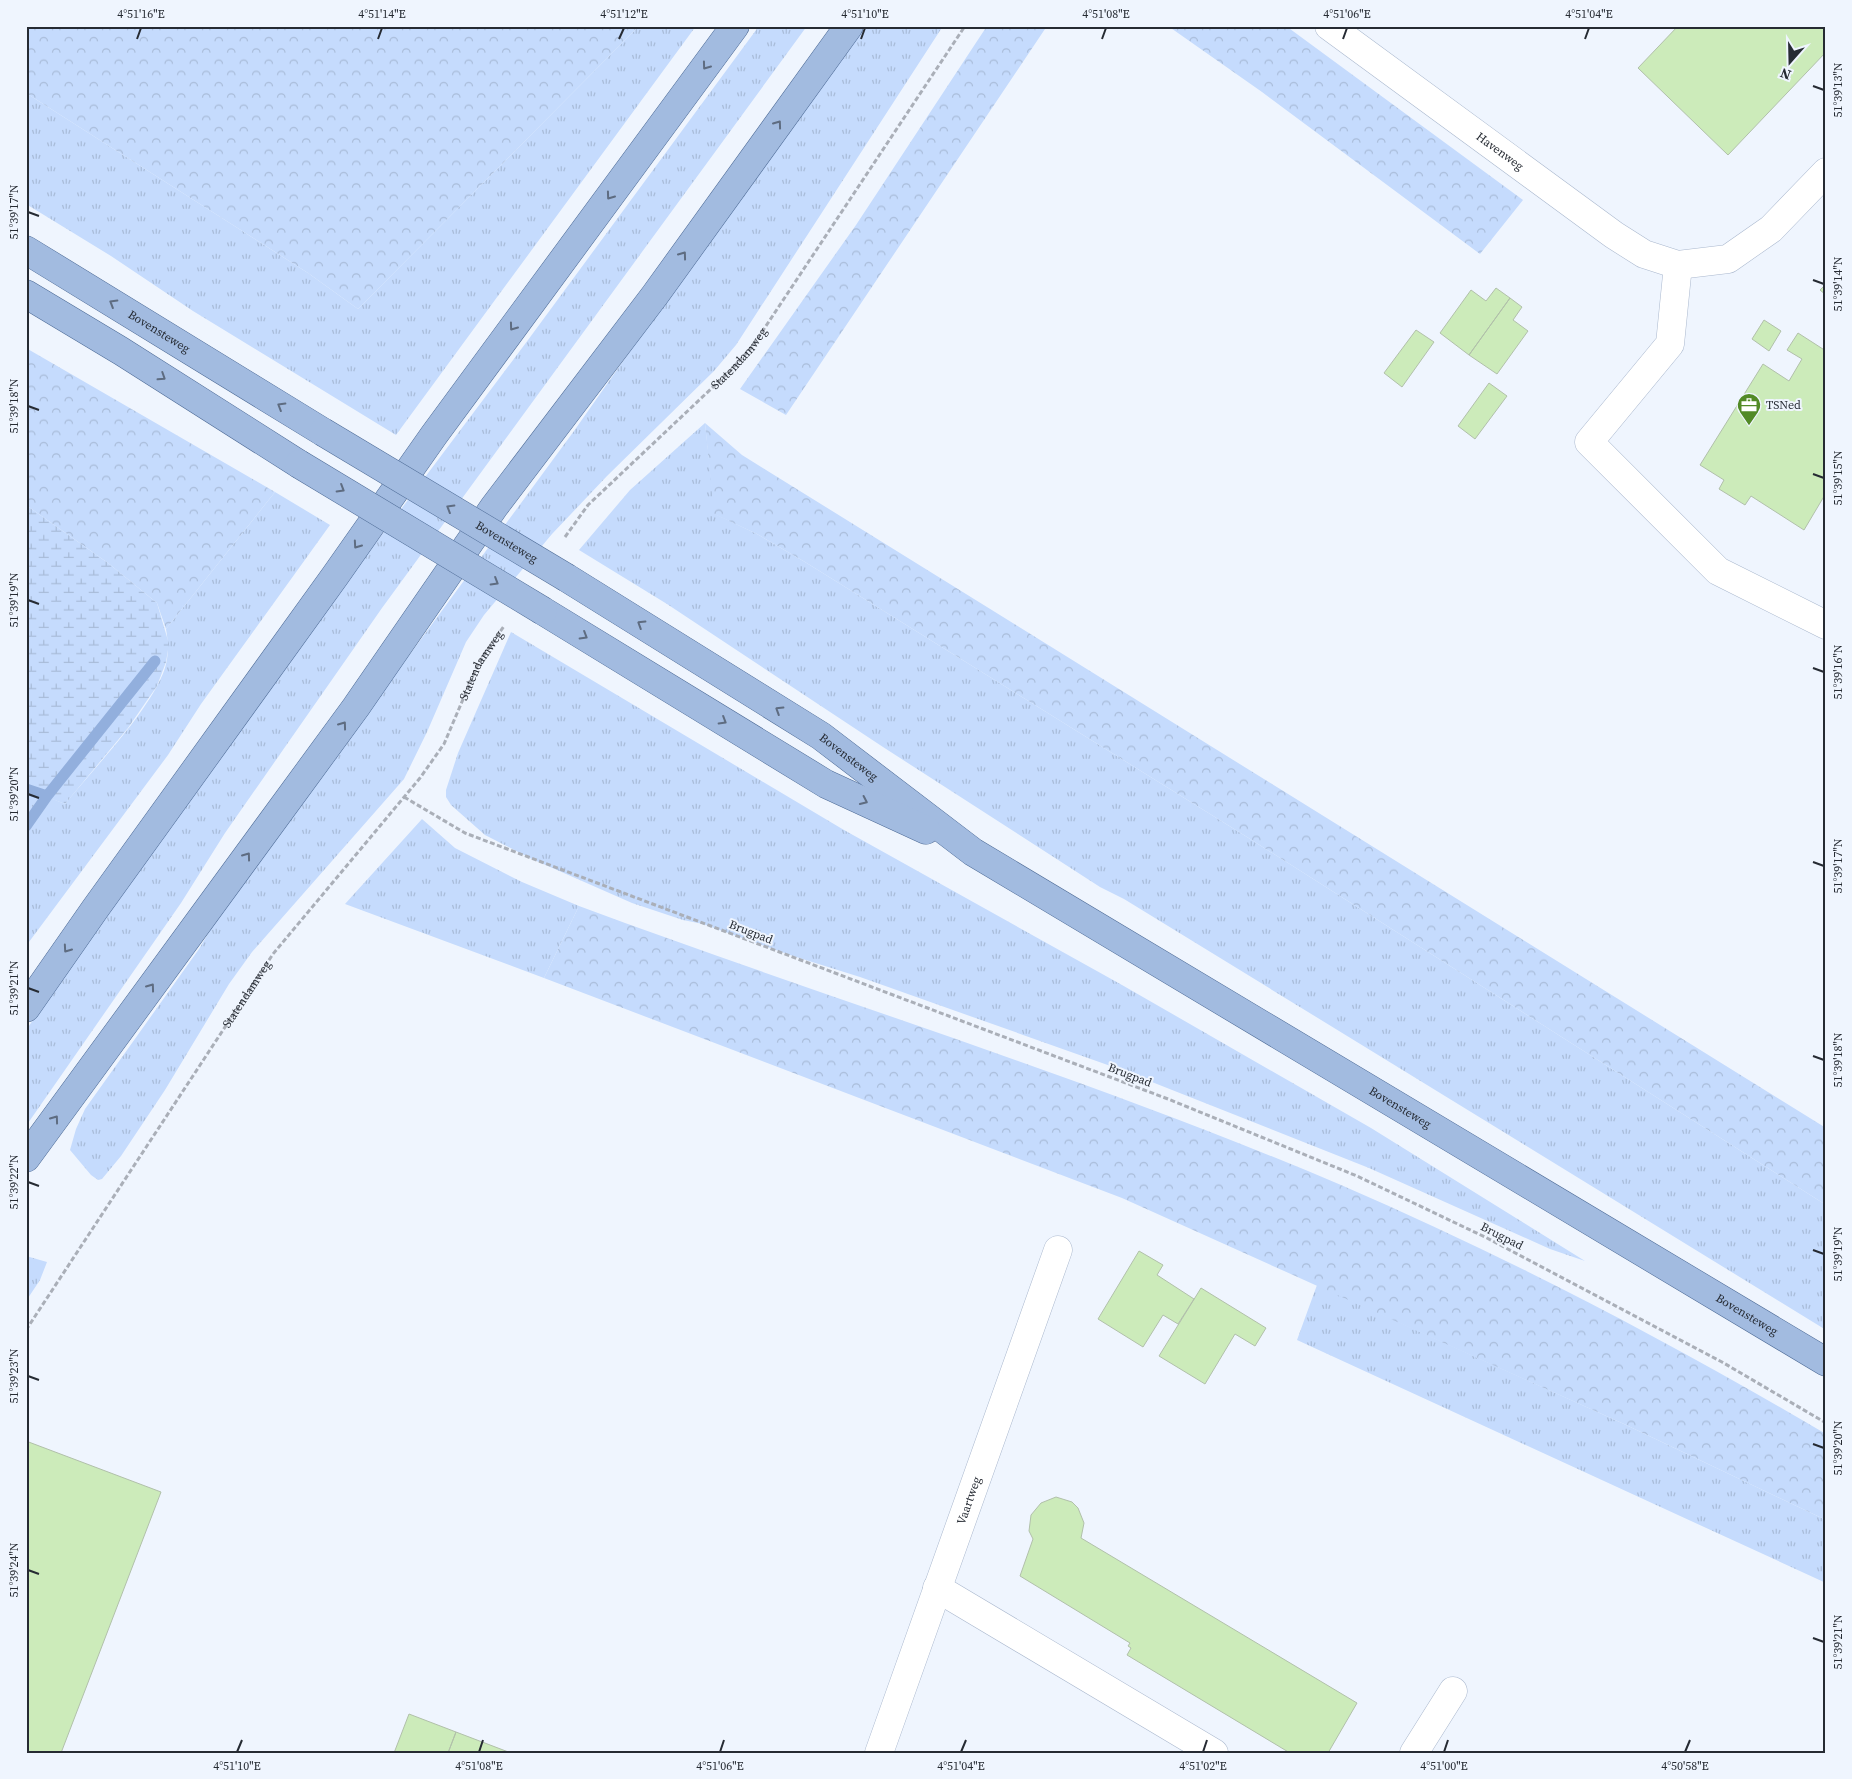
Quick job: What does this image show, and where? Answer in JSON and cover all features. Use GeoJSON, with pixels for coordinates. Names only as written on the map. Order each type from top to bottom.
{"type":"FeatureCollection","features":[{"type":"Feature","properties":{"kind":"main road"},"geometry":{"type":"LineString","coordinates":[[26,1008],[434,435],[735,26]]}},
{"type":"Feature","properties":{"kind":"main road"},"geometry":{"type":"LineString","coordinates":[[26,1158],[356,707],[494,507],[655,295],[849,26]]}},
{"type":"Feature","properties":{"kind":"main road","name":"Bovensteweg"},"geometry":{"type":"LineString","coordinates":[[26,250],[323,432],[567,578],[821,736],[973,852]]}},
{"type":"Feature","properties":{"kind":"main road","name":"Bovensteweg"},"geometry":{"type":"LineString","coordinates":[[26,294],[121,351],[299,464],[826,784],[973,852],[1826,1362]]}},
{"type":"Feature","properties":{"kind":"street","name":"Havenweg"},"geometry":{"type":"LineString","coordinates":[[1329,26],[1614,235],[1644,254],[1678,265],[1728,259],[1770,229],[1826,172]]}},
{"type":"Feature","properties":{"kind":"street"},"geometry":{"type":"LineString","coordinates":[[1678,265],[1670,344],[1589,442],[1718,571],[1826,625]]}},
{"type":"Feature","properties":{"kind":"street","name":"Vaartweg"},"geometry":{"type":"LineString","coordinates":[[879,1753],[1058,1250]]}},
{"type":"Feature","properties":{"kind":"street"},"geometry":{"type":"LineString","coordinates":[[937,1588],[1214,1753]]}},
{"type":"Feature","properties":{"kind":"street"},"geometry":{"type":"LineString","coordinates":[[1414,1753],[1453,1691]]}},
{"type":"Feature","properties":{"kind":"path","name":"Statendamweg"},"geometry":{"type":"LineString","coordinates":[[560,544],[588,504],[730,371],[752,347],[965,26]]}},
{"type":"Feature","properties":{"kind":"path","name":"Statendamweg"},"geometry":{"type":"LineString","coordinates":[[26,1330],[272,954],[420,778],[444,744],[478,664],[505,624]]}},
{"type":"Feature","properties":{"kind":"path","name":"Brugpad"},"geometry":{"type":"LineString","coordinates":[[404,797],[465,833],[1168,1099],[1357,1176],[1487,1238],[1722,1362],[1826,1423]]}},
{"type":"Feature","properties":{"kind":"green space"},"geometry":{"type":"Polygon","coordinates":[[[26,26],[639,26],[358,309],[308,273],[26,93],[26,26]]]}},
{"type":"Feature","properties":{"kind":"green space"},"geometry":{"type":"Polygon","coordinates":[[[639,26],[696,26],[396,435],[193,311],[111,256],[26,204],[26,93],[308,273],[358,309],[639,26]]]}},
{"type":"Feature","properties":{"kind":"green space"},"geometry":{"type":"Polygon","coordinates":[[[759,26],[807,26],[382,608],[225,833],[181,903],[26,1126],[26,1030],[302,641],[528,340],[759,26]]]}},
{"type":"Feature","properties":{"kind":"green space"},"geometry":{"type":"Polygon","coordinates":[[[866,26],[943,26],[736,345],[714,371],[607,476],[552,534],[484,615],[466,642],[427,732],[404,779],[252,952],[229,984],[165,1090],[121,1156],[102,1179],[98,1180],[91,1175],[70,1150],[76,1129],[85,1109],[199,949],[222,910],[574,431],[680,280],[866,26]]]}},
{"type":"Feature","properties":{"kind":"green space"},"geometry":{"type":"Polygon","coordinates":[[[987,26],[1047,26],[786,415],[740,389],[856,225],[987,26]]]}},
{"type":"Feature","properties":{"kind":"green space"},"geometry":{"type":"Polygon","coordinates":[[[1168,26],[1286,26],[1523,200],[1480,254],[1262,92],[1168,26]]]}},
{"type":"Feature","properties":{"kind":"green space"},"geometry":{"type":"Polygon","coordinates":[[[26,348],[275,492],[166,629],[157,603],[108,563],[26,505],[26,348]]]}},
{"type":"Feature","properties":{"kind":"green space"},"geometry":{"type":"Polygon","coordinates":[[[705,423],[715,514],[757,534],[805,562],[1247,837],[1826,1205],[1826,1330],[1124,899],[1100,887],[883,747],[667,604],[579,550],[630,490],[705,423]]]}},
{"type":"Feature","properties":{"kind":"green space"},"geometry":{"type":"Polygon","coordinates":[[[705,423],[742,455],[1826,1128],[1826,1205],[1247,837],[805,562],[757,534],[714,514],[705,423]]]}},
{"type":"Feature","properties":{"kind":"green space"},"geometry":{"type":"Polygon","coordinates":[[[275,492],[330,525],[201,704],[168,755],[26,946],[26,788],[65,804],[104,759],[142,710],[161,678],[168,654],[166,629],[275,492]]]}},
{"type":"Feature","properties":{"kind":"green space"},"geometry":{"type":"Polygon","coordinates":[[[26,505],[108,563],[157,603],[169,644],[166,662],[157,686],[128,728],[65,804],[26,789],[26,505]]]}},
{"type":"Feature","properties":{"kind":"green space"},"geometry":{"type":"Polygon","coordinates":[[[511,632],[844,830],[1122,985],[1371,1128],[1585,1261],[1550,1249],[1369,1168],[1119,1069],[860,977],[793,956],[703,924],[683,920],[632,903],[532,859],[485,835],[451,805],[446,797],[446,790],[458,753],[511,632]]]}},
{"type":"Feature","properties":{"kind":"green space"},"geometry":{"type":"Polygon","coordinates":[[[422,819],[455,848],[522,882],[579,906],[544,978],[345,904],[422,819]]]}},
{"type":"Feature","properties":{"kind":"green space"},"geometry":{"type":"Polygon","coordinates":[[[579,906],[1057,1075],[1247,1146],[1341,1185],[1527,1271],[1708,1366],[1826,1434],[1826,1520],[1624,1424],[1122,1198],[544,978],[579,906]]]}},
{"type":"Feature","properties":{"kind":"green space"},"geometry":{"type":"Polygon","coordinates":[[[26,1256],[47,1262],[40,1280],[26,1301],[26,1256]]]}},
{"type":"Feature","properties":{"kind":"green space"},"geometry":{"type":"Polygon","coordinates":[[[1317,1285],[1624,1424],[1826,1520],[1826,1583],[1297,1340],[1317,1285]]]}},
{"type":"Feature","properties":{"kind":"building"},"geometry":{"type":"Polygon","coordinates":[[[1678,26],[1826,26],[1826,52],[1728,155],[1638,68],[1678,26]]]}},
{"type":"Feature","properties":{"kind":"building"},"geometry":{"type":"Polygon","coordinates":[[[1826,284],[1826,295],[1820,290],[1826,284]]]}},
{"type":"Feature","properties":{"kind":"building"},"geometry":{"type":"Polygon","coordinates":[[[1496,288],[1510,298],[1469,355],[1440,333],[1471,290],[1486,301],[1496,288]]]}},
{"type":"Feature","properties":{"kind":"building"},"geometry":{"type":"Polygon","coordinates":[[[1510,298],[1522,307],[1513,320],[1528,331],[1497,374],[1469,355],[1510,298]]]}},
{"type":"Feature","properties":{"kind":"building"},"geometry":{"type":"Polygon","coordinates":[[[1764,320],[1781,331],[1769,351],[1752,339],[1764,320]]]}},
{"type":"Feature","properties":{"kind":"building"},"geometry":{"type":"Polygon","coordinates":[[[1416,330],[1434,342],[1402,387],[1384,373],[1416,330]]]}},
{"type":"Feature","properties":{"kind":"building"},"geometry":{"type":"Polygon","coordinates":[[[1798,333],[1826,351],[1826,493],[1804,530],[1751,496],[1745,505],[1719,489],[1724,480],[1700,465],[1763,364],[1789,381],[1802,359],[1787,350],[1798,333]]]}},
{"type":"Feature","properties":{"kind":"building"},"geometry":{"type":"Polygon","coordinates":[[[1489,383],[1507,396],[1475,439],[1458,426],[1489,383]]]}},
{"type":"Feature","properties":{"kind":"building"},"geometry":{"type":"Polygon","coordinates":[[[1139,1251],[1163,1265],[1157,1275],[1194,1299],[1178,1324],[1163,1315],[1143,1347],[1098,1319],[1139,1251]]]}},
{"type":"Feature","properties":{"kind":"building"},"geometry":{"type":"Polygon","coordinates":[[[1201,1288],[1266,1328],[1255,1346],[1235,1334],[1205,1384],[1159,1356],[1201,1288]]]}},
{"type":"Feature","properties":{"kind":"building"},"geometry":{"type":"Polygon","coordinates":[[[26,1441],[161,1492],[61,1753],[26,1753],[26,1441]]]}},
{"type":"Feature","properties":{"kind":"building"},"geometry":{"type":"Polygon","coordinates":[[[1056,1497],[1072,1502],[1078,1508],[1084,1523],[1081,1538],[1357,1703],[1328,1753],[1290,1753],[1127,1655],[1131,1648],[1128,1646],[1130,1643],[1020,1576],[1033,1539],[1029,1531],[1031,1515],[1041,1503],[1056,1497]]]}},
{"type":"Feature","properties":{"kind":"building"},"geometry":{"type":"Polygon","coordinates":[[[409,1714],[456,1732],[448,1753],[394,1753],[409,1714]]]}},
{"type":"Feature","properties":{"kind":"building"},"geometry":{"type":"Polygon","coordinates":[[[456,1732],[511,1753],[448,1753],[456,1732]]]}},
{"type":"Feature","properties":{"kind":"waterway"},"geometry":{"type":"LineString","coordinates":[[26,826],[47,796],[155,661]]}},
{"type":"Feature","properties":{"kind":"waterway"},"geometry":{"type":"LineString","coordinates":[[26,789],[47,796]]}},
{"type":"Feature","properties":{"kind":"place","name":"TSNed"},"geometry":{"type":"Point","coordinates":[1749,426]}}]}
